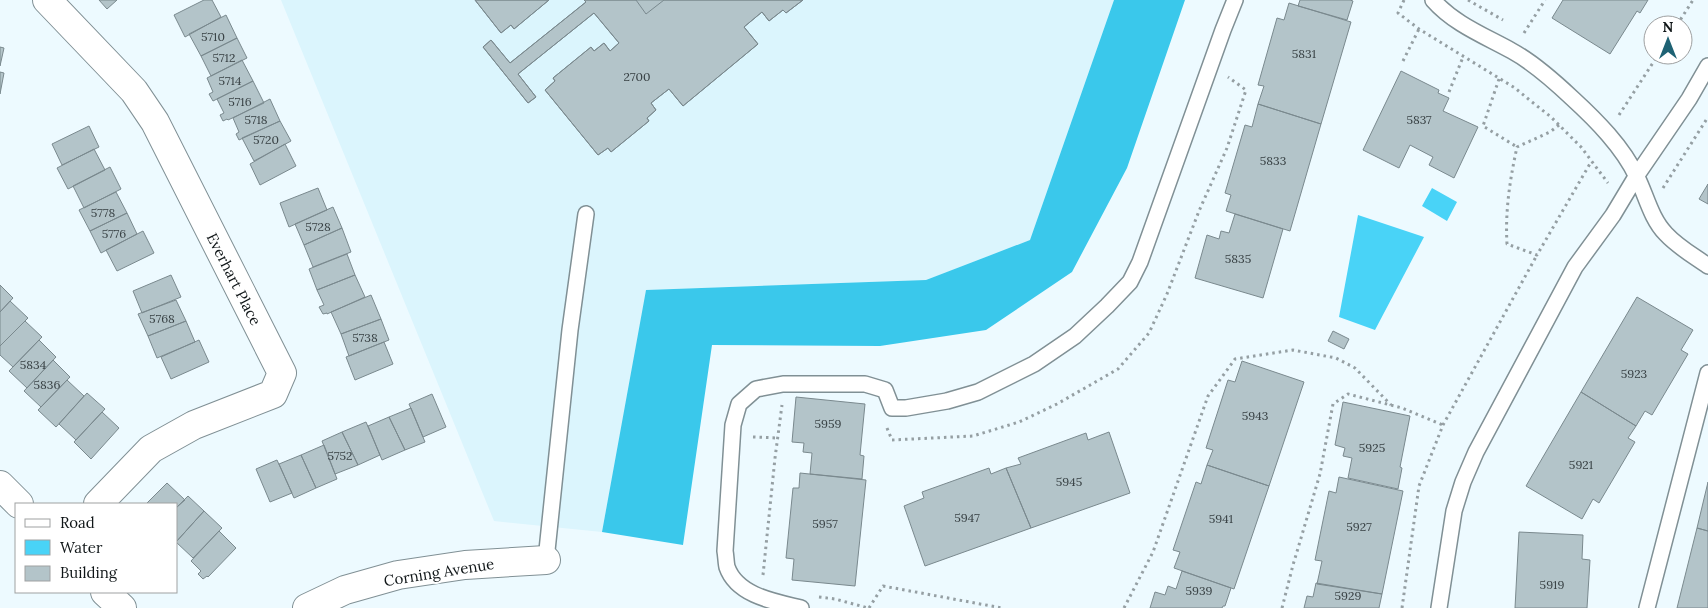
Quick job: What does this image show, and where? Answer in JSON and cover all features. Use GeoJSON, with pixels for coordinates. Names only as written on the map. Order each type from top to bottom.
{"type":"FeatureCollection","features":[{"type":"Feature","properties":{"kind":"street","name":"Everhart Place"},"geometry":{"type":"LineString","coordinates":[[47,0],[134,91],[155,122],[282,373],[273,394],[194,425],[151,449],[99,503]]}},
{"type":"Feature","properties":{"kind":"street"},"geometry":{"type":"LineString","coordinates":[[0,485],[18,503]]}},
{"type":"Feature","properties":{"kind":"street","name":"Corning Avenue"},"geometry":{"type":"LineString","coordinates":[[307,608],[345,590],[398,575],[465,565],[546,560]]}},
{"type":"Feature","properties":{"kind":"street"},"geometry":{"type":"LineString","coordinates":[[106,593],[122,608]]}},
{"type":"Feature","properties":{"kind":"lane"},"geometry":{"type":"LineString","coordinates":[[801,608],[750,593],[735,581],[727,567],[725,551],[734,425],[739,404],[756,389],[783,384],[865,384],[885,390],[892,408],[906,408],[947,401],[978,392],[1000,382],[1034,364],[1075,336],[1130,282],[1140,262],[1216,47],[1235,0]]}},
{"type":"Feature","properties":{"kind":"lane"},"geometry":{"type":"LineString","coordinates":[[1433,0],[1456,20],[1514,52],[1552,79],[1574,99],[1617,145],[1637,176],[1656,220],[1665,234],[1708,266]]}},
{"type":"Feature","properties":{"kind":"lane"},"geometry":{"type":"LineString","coordinates":[[1439,608],[1454,511],[1463,482],[1476,452],[1575,267],[1613,214],[1689,99],[1708,66]]}},
{"type":"Feature","properties":{"kind":"lane"},"geometry":{"type":"LineString","coordinates":[[546,560],[570,330],[586,214]]}},
{"type":"Feature","properties":{"kind":"lane"},"geometry":{"type":"LineString","coordinates":[[1647,608],[1708,373]]}},
{"type":"Feature","properties":{"kind":"path"},"geometry":{"type":"LineString","coordinates":[[1404,0],[1398,13],[1521,93],[1582,147],[1604,180],[1624,197]]}},
{"type":"Feature","properties":{"kind":"path"},"geometry":{"type":"LineString","coordinates":[[1524,33],[1545,0]]}},
{"type":"Feature","properties":{"kind":"path"},"geometry":{"type":"LineString","coordinates":[[1683,15],[1693,0]]}},
{"type":"Feature","properties":{"kind":"path"},"geometry":{"type":"LineString","coordinates":[[1403,61],[1420,29]]}},
{"type":"Feature","properties":{"kind":"path"},"geometry":{"type":"LineString","coordinates":[[1449,92],[1463,56]]}},
{"type":"Feature","properties":{"kind":"path"},"geometry":{"type":"LineString","coordinates":[[1620,115],[1652,65]]}},
{"type":"Feature","properties":{"kind":"path"},"geometry":{"type":"LineString","coordinates":[[1499,79],[1483,126],[1517,147]]}},
{"type":"Feature","properties":{"kind":"path"},"geometry":{"type":"LineString","coordinates":[[1662,191],[1708,117]]}},
{"type":"Feature","properties":{"kind":"path"},"geometry":{"type":"LineString","coordinates":[[1517,147],[1550,132],[1559,125]]}},
{"type":"Feature","properties":{"kind":"path"},"geometry":{"type":"LineString","coordinates":[[1517,147],[1505,223],[1507,244],[1537,255]]}},
{"type":"Feature","properties":{"kind":"path"},"geometry":{"type":"LineString","coordinates":[[1402,608],[1419,486],[1443,425],[1591,162]]}},
{"type":"Feature","properties":{"kind":"path"},"geometry":{"type":"LineString","coordinates":[[1124,608],[1153,552],[1208,396],[1235,360],[1294,350],[1336,358],[1355,368],[1391,405]]}},
{"type":"Feature","properties":{"kind":"path"},"geometry":{"type":"LineString","coordinates":[[1282,608],[1320,474],[1333,404],[1348,394],[1391,405],[1443,425]]}},
{"type":"Feature","properties":{"kind":"path"},"geometry":{"type":"LineString","coordinates":[[869,608],[883,586],[1002,608]]}},
{"type":"Feature","properties":{"kind":"shaded area"},"geometry":{"type":"Polygon","coordinates":[[[281,0],[1114,0],[1030,240],[926,280],[646,290],[602,532],[494,521],[281,0]]]}},
{"type":"Feature","properties":{"kind":"shaded area"},"geometry":{"type":"Polygon","coordinates":[[[1114,0],[1185,0],[1127,168],[1072,272],[986,330],[880,346],[712,345],[683,545],[602,532],[646,290],[926,280],[1030,240],[1114,0]]]}},
{"type":"Feature","properties":{"kind":"water"},"geometry":{"type":"Polygon","coordinates":[[[1432,188],[1457,202],[1447,221],[1422,206],[1432,188]]]}},
{"type":"Feature","properties":{"kind":"water"},"geometry":{"type":"Polygon","coordinates":[[[1358,215],[1424,237],[1375,330],[1339,317],[1358,215]]]}},
{"type":"Feature","properties":{"kind":"building"},"geometry":{"type":"Polygon","coordinates":[[[99,0],[117,0],[107,9],[99,0]]]}},
{"type":"Feature","properties":{"kind":"building"},"geometry":{"type":"Polygon","coordinates":[[[204,0],[212,0],[221,17],[185,37],[174,15],[204,0]]]}},
{"type":"Feature","properties":{"kind":"building"},"geometry":{"type":"Polygon","coordinates":[[[475,0],[549,0],[514,29],[511,25],[501,33],[475,0]]]}},
{"type":"Feature","properties":{"kind":"building"},"geometry":{"type":"Polygon","coordinates":[[[475,0],[549,0],[514,29],[511,25],[501,33],[475,0]]]}},
{"type":"Feature","properties":{"kind":"building"},"geometry":{"type":"Polygon","coordinates":[[[584,0],[636,0],[646,14],[664,0],[803,0],[786,13],[783,10],[769,21],[762,12],[744,27],[758,44],[683,106],[669,89],[651,103],[656,110],[647,118],[649,121],[611,152],[608,148],[598,155],[545,90],[555,81],[553,78],[591,47],[594,51],[604,43],[610,51],[619,43],[594,13],[518,74],[536,97],[528,103],[483,47],[491,40],[510,63],[586,2],[584,0]]]}},
{"type":"Feature","properties":{"kind":"building"},"geometry":{"type":"Polygon","coordinates":[[[584,0],[803,0],[786,13],[783,10],[769,21],[762,12],[744,27],[758,44],[683,106],[669,89],[651,103],[656,110],[647,118],[649,121],[611,152],[608,148],[598,155],[545,90],[555,81],[553,78],[591,47],[594,51],[604,43],[610,51],[619,43],[594,13],[518,74],[536,97],[528,103],[483,47],[491,40],[510,63],[586,2],[584,0]]]}},
{"type":"Feature","properties":{"kind":"building"},"geometry":{"type":"Polygon","coordinates":[[[1300,0],[1353,1],[1347,20],[1298,6],[1300,0]]]}},
{"type":"Feature","properties":{"kind":"building"},"geometry":{"type":"Polygon","coordinates":[[[1563,0],[1648,0],[1640,13],[1637,11],[1610,54],[1552,18],[1563,0]]]}},
{"type":"Feature","properties":{"kind":"building"},"geometry":{"type":"Polygon","coordinates":[[[1289,3],[1351,22],[1321,124],[1258,104],[1264,86],[1258,85],[1277,18],[1284,20],[1289,3]]]}},
{"type":"Feature","properties":{"kind":"building"},"geometry":{"type":"Polygon","coordinates":[[[226,15],[237,38],[201,56],[189,34],[226,15]]]}},
{"type":"Feature","properties":{"kind":"building"},"geometry":{"type":"Polygon","coordinates":[[[237,38],[247,58],[211,76],[201,56],[237,38]]]}},
{"type":"Feature","properties":{"kind":"building"},"geometry":{"type":"Polygon","coordinates":[[[0,47],[4,48],[0,66],[0,47]]]}},
{"type":"Feature","properties":{"kind":"building"},"geometry":{"type":"Polygon","coordinates":[[[242,60],[253,81],[213,101],[209,94],[213,92],[207,78],[242,60]]]}},
{"type":"Feature","properties":{"kind":"building"},"geometry":{"type":"Polygon","coordinates":[[[1401,71],[1439,90],[1438,93],[1449,98],[1443,111],[1478,127],[1454,178],[1429,165],[1433,157],[1410,145],[1399,168],[1363,150],[1401,71]]]}},
{"type":"Feature","properties":{"kind":"building"},"geometry":{"type":"Polygon","coordinates":[[[0,72],[4,73],[0,94],[0,72]]]}},
{"type":"Feature","properties":{"kind":"building"},"geometry":{"type":"Polygon","coordinates":[[[253,81],[264,103],[223,121],[220,115],[224,113],[217,99],[253,81]]]}},
{"type":"Feature","properties":{"kind":"building"},"geometry":{"type":"Polygon","coordinates":[[[270,99],[280,121],[239,140],[236,134],[239,132],[233,118],[270,99]]]}},
{"type":"Feature","properties":{"kind":"building"},"geometry":{"type":"Polygon","coordinates":[[[1258,104],[1321,124],[1290,231],[1226,211],[1231,195],[1225,193],[1245,125],[1252,127],[1258,104]]]}},
{"type":"Feature","properties":{"kind":"building"},"geometry":{"type":"Polygon","coordinates":[[[280,121],[291,141],[254,161],[242,138],[280,121]]]}},
{"type":"Feature","properties":{"kind":"building"},"geometry":{"type":"Polygon","coordinates":[[[89,126],[99,147],[62,165],[52,144],[89,126]]]}},
{"type":"Feature","properties":{"kind":"building"},"geometry":{"type":"Polygon","coordinates":[[[285,144],[296,166],[260,185],[250,164],[285,144]]]}},
{"type":"Feature","properties":{"kind":"building"},"geometry":{"type":"Polygon","coordinates":[[[94,149],[105,170],[68,189],[57,168],[94,149]]]}},
{"type":"Feature","properties":{"kind":"building"},"geometry":{"type":"Polygon","coordinates":[[[110,167],[121,189],[84,208],[73,186],[110,167]]]}},
{"type":"Feature","properties":{"kind":"building"},"geometry":{"type":"Polygon","coordinates":[[[1708,184],[1708,204],[1699,199],[1708,184]]]}},
{"type":"Feature","properties":{"kind":"building"},"geometry":{"type":"Polygon","coordinates":[[[318,188],[327,210],[289,227],[280,203],[318,188]]]}},
{"type":"Feature","properties":{"kind":"building"},"geometry":{"type":"Polygon","coordinates":[[[116,192],[127,213],[90,231],[79,210],[116,192]]]}},
{"type":"Feature","properties":{"kind":"building"},"geometry":{"type":"Polygon","coordinates":[[[333,207],[342,228],[304,245],[295,224],[333,207]]]}},
{"type":"Feature","properties":{"kind":"building"},"geometry":{"type":"Polygon","coordinates":[[[127,213],[137,234],[101,253],[90,231],[127,213]]]}},
{"type":"Feature","properties":{"kind":"building"},"geometry":{"type":"Polygon","coordinates":[[[1235,214],[1283,229],[1263,298],[1195,278],[1207,235],[1219,239],[1221,231],[1229,233],[1235,214]]]}},
{"type":"Feature","properties":{"kind":"building"},"geometry":{"type":"Polygon","coordinates":[[[342,228],[351,252],[313,267],[304,245],[342,228]]]}},
{"type":"Feature","properties":{"kind":"building"},"geometry":{"type":"Polygon","coordinates":[[[143,231],[154,253],[117,271],[106,250],[143,231]]]}},
{"type":"Feature","properties":{"kind":"building"},"geometry":{"type":"Polygon","coordinates":[[[347,254],[355,275],[317,290],[309,269],[347,254]]]}},
{"type":"Feature","properties":{"kind":"building"},"geometry":{"type":"Polygon","coordinates":[[[171,275],[181,297],[142,313],[133,291],[171,275]]]}},
{"type":"Feature","properties":{"kind":"building"},"geometry":{"type":"Polygon","coordinates":[[[355,275],[365,297],[327,314],[323,314],[319,307],[324,305],[317,290],[355,275]]]}},
{"type":"Feature","properties":{"kind":"building"},"geometry":{"type":"Polygon","coordinates":[[[0,285],[13,298],[0,312],[0,285]]]}},
{"type":"Feature","properties":{"kind":"building"},"geometry":{"type":"Polygon","coordinates":[[[371,295],[381,319],[341,334],[331,312],[371,295]]]}},
{"type":"Feature","properties":{"kind":"building"},"geometry":{"type":"Polygon","coordinates":[[[1637,297],[1693,330],[1681,350],[1688,354],[1652,415],[1645,411],[1636,426],[1581,392],[1637,297]]]}},
{"type":"Feature","properties":{"kind":"building"},"geometry":{"type":"Polygon","coordinates":[[[176,300],[186,321],[148,336],[138,314],[176,300]]]}},
{"type":"Feature","properties":{"kind":"building"},"geometry":{"type":"Polygon","coordinates":[[[10,301],[28,318],[0,346],[0,312],[10,301]]]}},
{"type":"Feature","properties":{"kind":"building"},"geometry":{"type":"Polygon","coordinates":[[[381,319],[389,340],[349,356],[341,334],[381,319]]]}},
{"type":"Feature","properties":{"kind":"building"},"geometry":{"type":"Polygon","coordinates":[[[25,321],[42,337],[13,367],[0,355],[0,346],[25,321]]]}},
{"type":"Feature","properties":{"kind":"building"},"geometry":{"type":"Polygon","coordinates":[[[186,321],[195,342],[157,358],[148,336],[186,321]]]}},
{"type":"Feature","properties":{"kind":"building"},"geometry":{"type":"Polygon","coordinates":[[[1333,331],[1349,339],[1344,349],[1328,341],[1333,331]]]}},
{"type":"Feature","properties":{"kind":"building"},"geometry":{"type":"Polygon","coordinates":[[[39,340],[56,357],[27,388],[9,371],[39,340]]]}},
{"type":"Feature","properties":{"kind":"building"},"geometry":{"type":"Polygon","coordinates":[[[199,340],[209,362],[171,379],[161,357],[199,340]]]}},
{"type":"Feature","properties":{"kind":"building"},"geometry":{"type":"Polygon","coordinates":[[[384,342],[393,364],[355,380],[346,357],[384,342]]]}},
{"type":"Feature","properties":{"kind":"building"},"geometry":{"type":"Polygon","coordinates":[[[53,360],[70,377],[41,407],[24,391],[53,360]]]}},
{"type":"Feature","properties":{"kind":"building"},"geometry":{"type":"Polygon","coordinates":[[[1242,361],[1304,382],[1269,486],[1207,465],[1213,450],[1206,448],[1228,380],[1235,382],[1242,361]]]}},
{"type":"Feature","properties":{"kind":"building"},"geometry":{"type":"Polygon","coordinates":[[[67,380],[84,396],[56,427],[38,410],[67,380]]]}},
{"type":"Feature","properties":{"kind":"building"},"geometry":{"type":"Polygon","coordinates":[[[1581,392],[1636,426],[1628,438],[1635,442],[1599,503],[1593,499],[1582,519],[1526,486],[1581,392]]]}},
{"type":"Feature","properties":{"kind":"building"},"geometry":{"type":"Polygon","coordinates":[[[87,393],[105,409],[76,440],[59,424],[87,393]]]}},
{"type":"Feature","properties":{"kind":"building"},"geometry":{"type":"Polygon","coordinates":[[[432,394],[446,427],[423,437],[409,404],[432,394]]]}},
{"type":"Feature","properties":{"kind":"building"},"geometry":{"type":"Polygon","coordinates":[[[796,397],[865,404],[860,455],[864,456],[862,479],[810,474],[812,453],[803,452],[804,443],[792,442],[796,397]]]}},
{"type":"Feature","properties":{"kind":"building"},"geometry":{"type":"Polygon","coordinates":[[[1343,402],[1410,416],[1400,467],[1402,468],[1398,489],[1348,478],[1352,458],[1343,456],[1345,448],[1335,445],[1343,402]]]}},
{"type":"Feature","properties":{"kind":"building"},"geometry":{"type":"Polygon","coordinates":[[[411,408],[425,442],[405,450],[389,417],[411,408]]]}},
{"type":"Feature","properties":{"kind":"building"},"geometry":{"type":"Polygon","coordinates":[[[102,412],[119,428],[91,459],[74,442],[102,412]]]}},
{"type":"Feature","properties":{"kind":"building"},"geometry":{"type":"Polygon","coordinates":[[[389,417],[405,450],[382,460],[368,426],[389,417]]]}},
{"type":"Feature","properties":{"kind":"building"},"geometry":{"type":"Polygon","coordinates":[[[366,422],[380,455],[358,465],[342,432],[366,422]]]}},
{"type":"Feature","properties":{"kind":"building"},"geometry":{"type":"Polygon","coordinates":[[[342,432],[358,465],[335,474],[322,441],[342,432]]]}},
{"type":"Feature","properties":{"kind":"building"},"geometry":{"type":"Polygon","coordinates":[[[1109,432],[1130,493],[1031,528],[1006,468],[1021,464],[1018,458],[1086,433],[1088,440],[1109,432]]]}},
{"type":"Feature","properties":{"kind":"building"},"geometry":{"type":"Polygon","coordinates":[[[324,445],[337,479],[316,488],[301,455],[324,445]]]}},
{"type":"Feature","properties":{"kind":"building"},"geometry":{"type":"Polygon","coordinates":[[[301,455],[316,488],[294,498],[279,464],[301,455]]]}},
{"type":"Feature","properties":{"kind":"building"},"geometry":{"type":"Polygon","coordinates":[[[277,460],[292,493],[270,502],[256,469],[277,460]]]}},
{"type":"Feature","properties":{"kind":"building"},"geometry":{"type":"Polygon","coordinates":[[[1207,465],[1269,486],[1234,589],[1174,568],[1180,552],[1173,550],[1196,482],[1201,484],[1207,465]]]}},
{"type":"Feature","properties":{"kind":"building"},"geometry":{"type":"Polygon","coordinates":[[[989,468],[991,474],[1006,468],[1031,528],[925,566],[904,506],[924,498],[922,492],[989,468]]]}},
{"type":"Feature","properties":{"kind":"building"},"geometry":{"type":"Polygon","coordinates":[[[800,473],[866,480],[855,586],[792,580],[794,559],[786,558],[793,488],[799,488],[800,473]]]}},
{"type":"Feature","properties":{"kind":"building"},"geometry":{"type":"Polygon","coordinates":[[[1339,477],[1403,491],[1382,594],[1317,584],[1322,561],[1315,560],[1329,491],[1336,493],[1339,477]]]}},
{"type":"Feature","properties":{"kind":"building"},"geometry":{"type":"Polygon","coordinates":[[[1708,482],[1708,531],[1697,528],[1708,482]]]}},
{"type":"Feature","properties":{"kind":"building"},"geometry":{"type":"Polygon","coordinates":[[[167,483],[185,500],[178,506],[178,503],[147,503],[167,483]]]}},
{"type":"Feature","properties":{"kind":"building"},"geometry":{"type":"Polygon","coordinates":[[[188,496],[204,511],[178,540],[178,506],[188,496]]]}},
{"type":"Feature","properties":{"kind":"building"},"geometry":{"type":"Polygon","coordinates":[[[204,511],[222,528],[193,558],[178,544],[178,540],[204,511]]]}},
{"type":"Feature","properties":{"kind":"building"},"geometry":{"type":"Polygon","coordinates":[[[1697,528],[1708,531],[1708,608],[1677,608],[1697,528]]]}},
{"type":"Feature","properties":{"kind":"building"},"geometry":{"type":"Polygon","coordinates":[[[219,531],[236,548],[208,577],[203,579],[198,574],[201,571],[191,561],[219,531]]]}},
{"type":"Feature","properties":{"kind":"building"},"geometry":{"type":"Polygon","coordinates":[[[1519,532],[1583,535],[1582,559],[1590,560],[1587,608],[1515,608],[1519,532]]]}},
{"type":"Feature","properties":{"kind":"building"},"geometry":{"type":"Polygon","coordinates":[[[1182,571],[1231,588],[1225,606],[1222,608],[1150,608],[1155,592],[1165,595],[1168,586],[1176,589],[1182,571]]]}},
{"type":"Feature","properties":{"kind":"building"},"geometry":{"type":"Polygon","coordinates":[[[1316,583],[1382,594],[1379,608],[1304,608],[1307,596],[1313,597],[1316,583]]]}}]}
